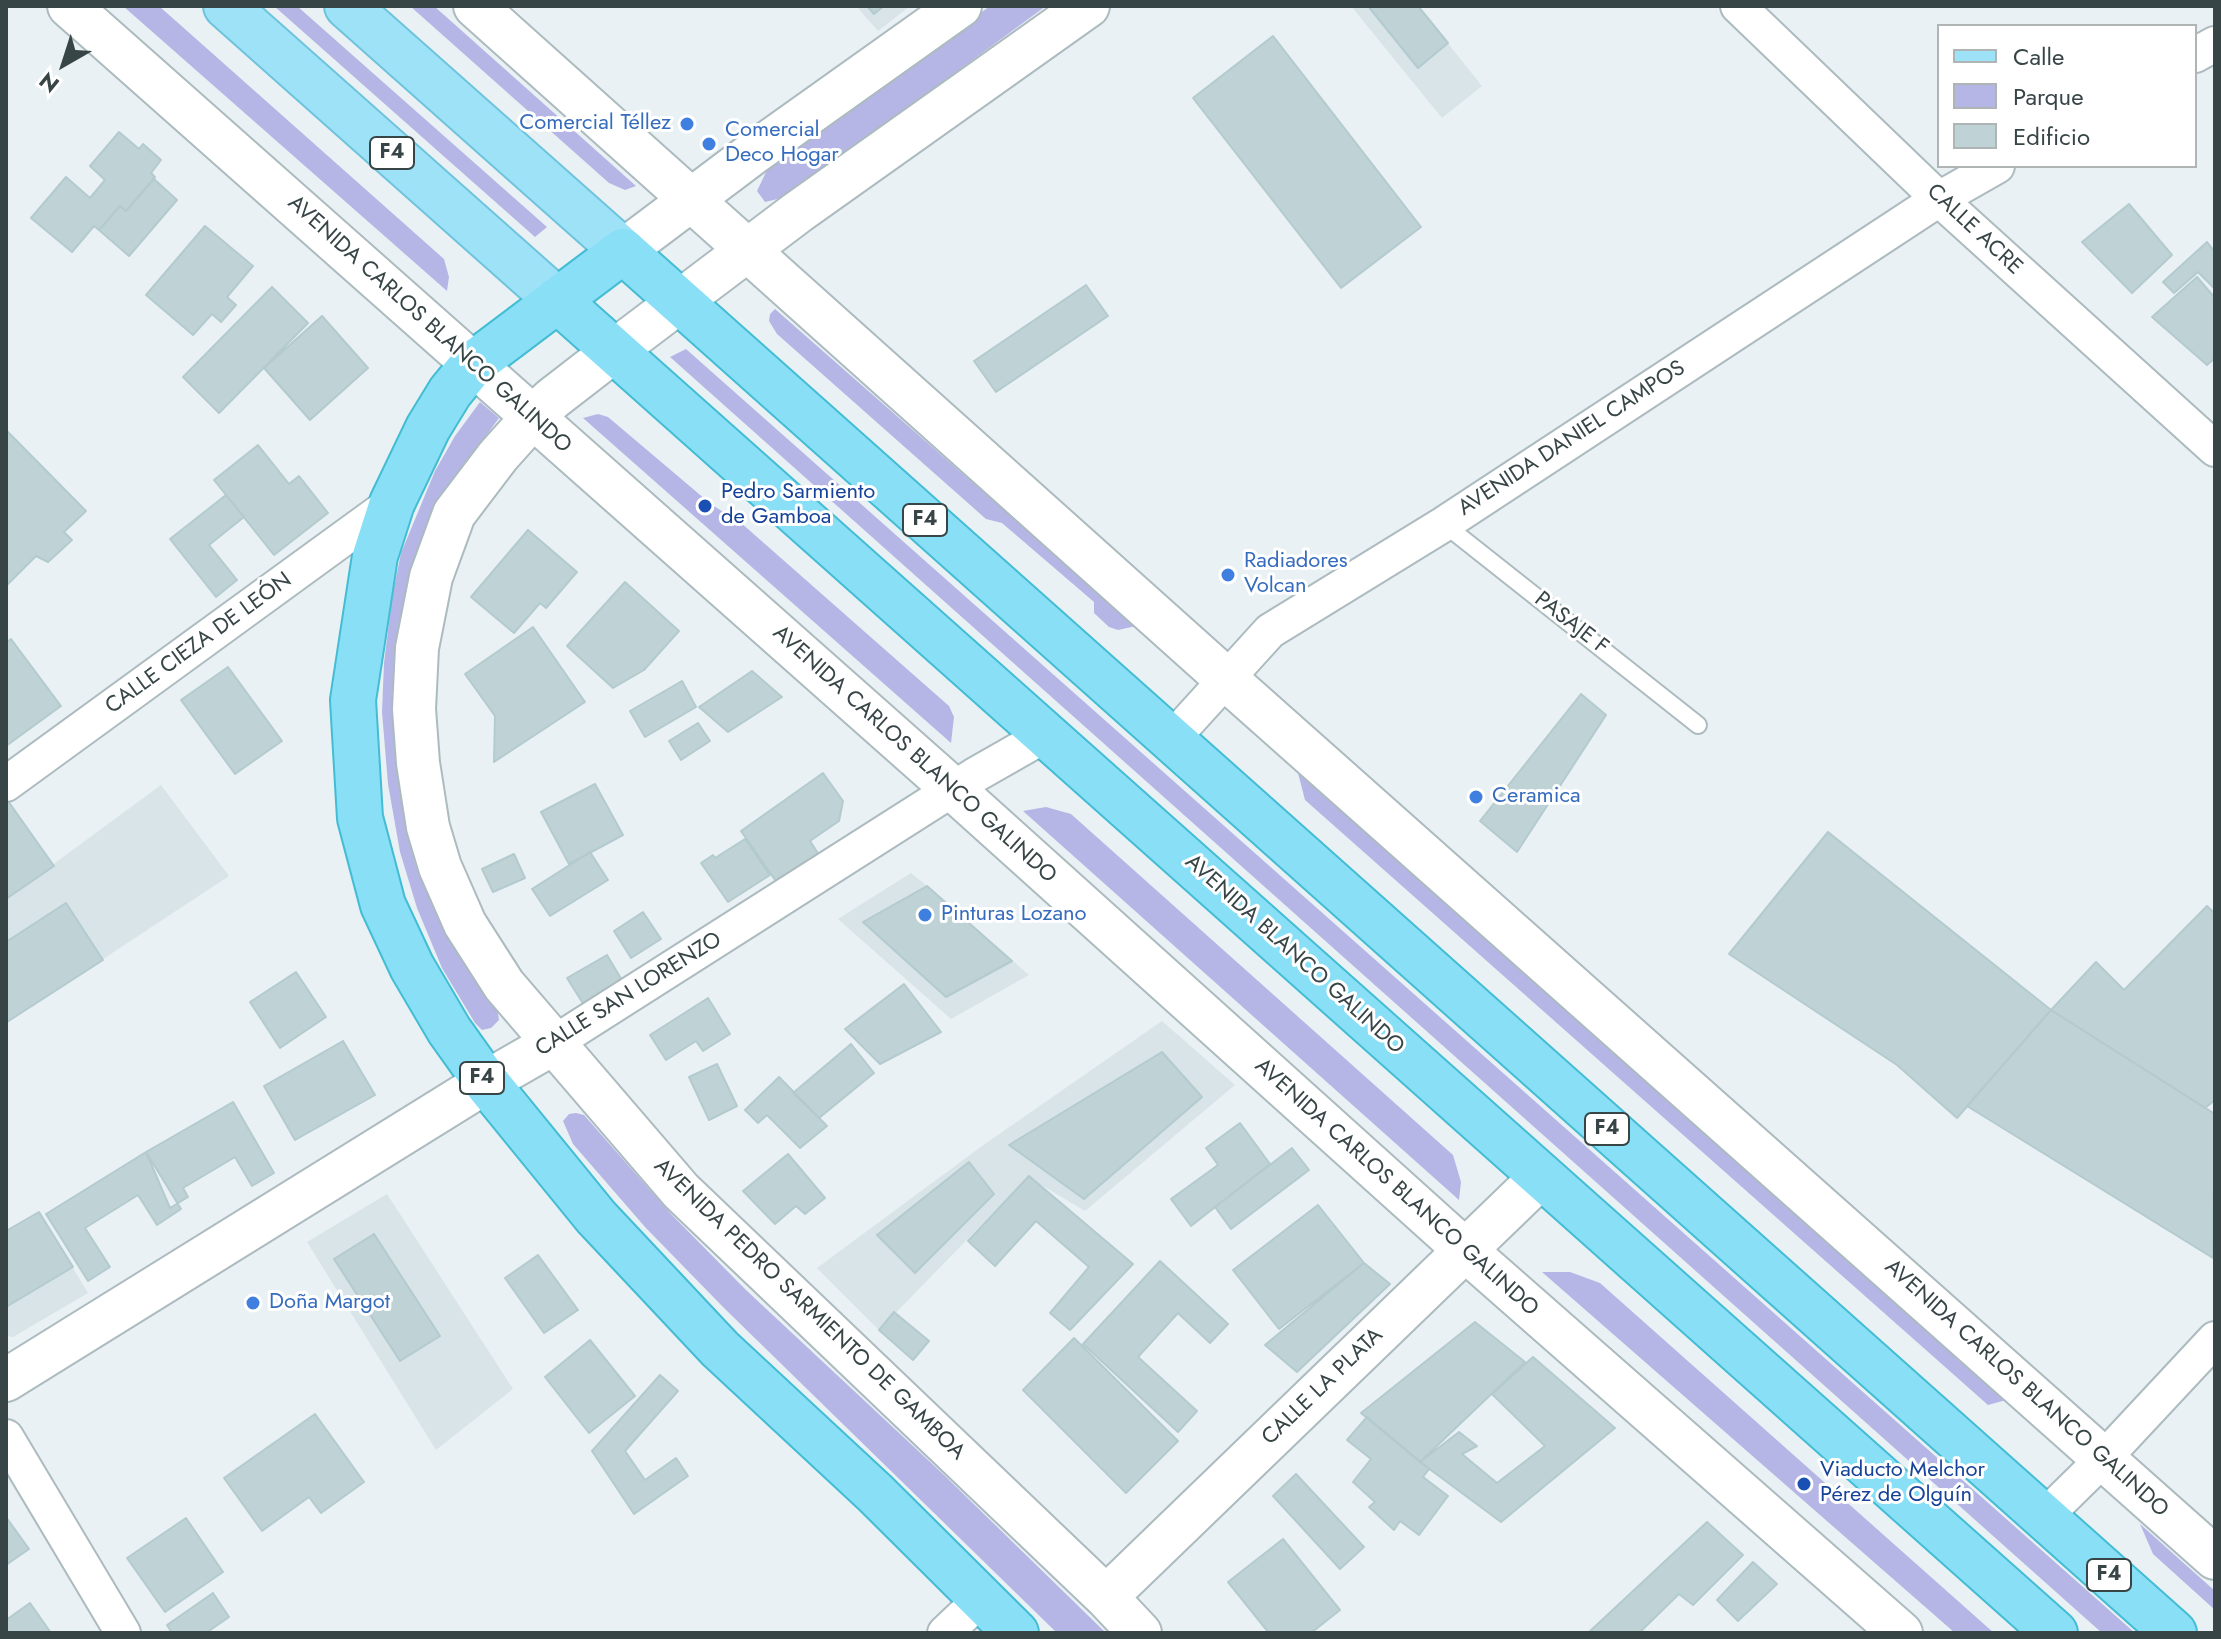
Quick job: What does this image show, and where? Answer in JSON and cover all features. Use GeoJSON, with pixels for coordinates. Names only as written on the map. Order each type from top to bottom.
{"type":"FeatureCollection","features":[{"type":"Feature","properties":{"kind":"highway","name":"F4"},"geometry":{"type":"LineString","coordinates":[[1016,1633],[875,1493],[720,1349],[596,1217],[486,1082],[449,1030],[412,967],[383,905],[360,818],[353,700],[375,556],[392,503],[428,428],[450,392],[473,364],[623,251],[2174,1633]]}},
{"type":"Feature","properties":{"kind":"highway","name":"F4"},"geometry":{"type":"LineString","coordinates":[[557,300],[1047,734]]}},
{"type":"Feature","properties":{"kind":"highway","name":"AVENIDA BLANCO GALINDO"},"geometry":{"type":"LineString","coordinates":[[1047,734],[1541,1177]]}},
{"type":"Feature","properties":{"kind":"highway","name":"F4"},"geometry":{"type":"LineString","coordinates":[[1541,1177],[2055,1633]]}},
{"type":"Feature","properties":{"kind":"main road","name":"F4"},"geometry":{"type":"LineString","coordinates":[[226,6],[557,300]]}},
{"type":"Feature","properties":{"kind":"main road","name":"F4"},"geometry":{"type":"LineString","coordinates":[[347,6],[623,251]]}},
{"type":"Feature","properties":{"kind":"street","name":"AVENIDA CARLOS BLANCO GALINDO"},"geometry":{"type":"LineString","coordinates":[[69,6],[954,790],[1465,1250],[1901,1633]]}},
{"type":"Feature","properties":{"kind":"street","name":"AVENIDA CARLOS BLANCO GALINDO"},"geometry":{"type":"LineString","coordinates":[[475,6],[2215,1558]]}},
{"type":"Feature","properties":{"kind":"street"},"geometry":{"type":"LineString","coordinates":[[623,251],[960,6]]}},
{"type":"Feature","properties":{"kind":"street","name":"AVENIDA PEDRO SARMIENTO DE GAMBOA"},"geometry":{"type":"LineString","coordinates":[[1088,6],[748,249],[552,399],[533,417],[498,456],[454,514],[431,577],[417,648],[414,709],[428,827],[440,867],[465,924],[504,985],[681,1191],[1140,1633]]}},
{"type":"Feature","properties":{"kind":"street","name":"CALLE ACRE"},"geometry":{"type":"LineString","coordinates":[[1738,6],[1939,199],[2215,449]]}},
{"type":"Feature","properties":{"kind":"street"},"geometry":{"type":"LineString","coordinates":[[2197,54],[2215,44]]}},
{"type":"Feature","properties":{"kind":"street","name":"AVENIDA DANIEL CAMPOS"},"geometry":{"type":"LineString","coordinates":[[1171,740],[1270,631],[1444,524],[1939,199],[1993,168]]}},
{"type":"Feature","properties":{"kind":"street","name":"CALLE CIEZA DE LEÓN"},"geometry":{"type":"LineString","coordinates":[[6,784],[392,503]]}},
{"type":"Feature","properties":{"kind":"street","name":"CALLE SAN LORENZO"},"geometry":{"type":"LineString","coordinates":[[6,1380],[486,1082],[554,1043],[1047,734]]}},
{"type":"Feature","properties":{"kind":"street","name":"CALLE LA PLATA"},"geometry":{"type":"LineString","coordinates":[[1106,1597],[1541,1177]]}},
{"type":"Feature","properties":{"kind":"street"},"geometry":{"type":"LineString","coordinates":[[2044,1517],[2215,1339]]}},
{"type":"Feature","properties":{"kind":"street"},"geometry":{"type":"LineString","coordinates":[[6,1437],[123,1633]]}},
{"type":"Feature","properties":{"kind":"street"},"geometry":{"type":"LineString","coordinates":[[945,1633],[982,1598]]}},
{"type":"Feature","properties":{"kind":"lane","name":"PASAJE F"},"geometry":{"type":"LineString","coordinates":[[1444,524],[1698,725]]}},
{"type":"Feature","properties":{"kind":"shaded area"},"geometry":{"type":"Polygon","coordinates":[[[856,6],[910,6],[878,31],[856,6]]]}},
{"type":"Feature","properties":{"kind":"shaded area"},"geometry":{"type":"Polygon","coordinates":[[[1351,6],[1418,6],[1482,86],[1442,118],[1351,6]]]}},
{"type":"Feature","properties":{"kind":"shaded area"},"geometry":{"type":"Polygon","coordinates":[[[161,785],[229,876],[6,1023],[6,899],[161,785]]]}},
{"type":"Feature","properties":{"kind":"shaded area"},"geometry":{"type":"Polygon","coordinates":[[[911,873],[1029,975],[951,1019],[838,919],[911,873]]]}},
{"type":"Feature","properties":{"kind":"shaded area"},"geometry":{"type":"Polygon","coordinates":[[[1162,1021],[1235,1085],[1085,1211],[1028,1177],[879,1330],[817,1268],[982,1146],[1162,1021]]]}},
{"type":"Feature","properties":{"kind":"shaded area"},"geometry":{"type":"Polygon","coordinates":[[[387,1194],[513,1389],[436,1450],[307,1242],[387,1194]]]}},
{"type":"Feature","properties":{"kind":"shaded area"},"geometry":{"type":"Polygon","coordinates":[[[39,1212],[88,1293],[13,1337],[6,1336],[6,1231],[39,1212]]]}},
{"type":"Feature","properties":{"kind":"green space"},"geometry":{"type":"Polygon","coordinates":[[[123,6],[159,6],[444,259],[449,277],[447,291],[123,6]]]}},
{"type":"Feature","properties":{"kind":"green space"},"geometry":{"type":"Polygon","coordinates":[[[274,6],[297,6],[547,227],[535,237],[274,6]]]}},
{"type":"Feature","properties":{"kind":"green space"},"geometry":{"type":"Polygon","coordinates":[[[410,6],[434,6],[636,186],[625,190],[609,183],[410,6]]]}},
{"type":"Feature","properties":{"kind":"green space"},"geometry":{"type":"Polygon","coordinates":[[[990,6],[1046,6],[786,197],[765,202],[757,191],[767,170],[990,6]]]}},
{"type":"Feature","properties":{"kind":"green space"},"geometry":{"type":"Polygon","coordinates":[[[775,309],[1136,626],[1118,630],[1109,627],[1094,613],[1094,602],[1002,523],[986,519],[777,334],[769,321],[775,309]]]}},
{"type":"Feature","properties":{"kind":"green space"},"geometry":{"type":"Polygon","coordinates":[[[686,349],[2135,1633],[2102,1633],[670,357],[686,349]]]}},
{"type":"Feature","properties":{"kind":"green space"},"geometry":{"type":"Polygon","coordinates":[[[480,402],[499,418],[456,477],[399,687],[497,1007],[499,1020],[491,1028],[482,1030],[442,968],[417,908],[400,852],[388,784],[382,712],[384,663],[401,553],[435,471],[480,402]]]}},
{"type":"Feature","properties":{"kind":"green space"},"geometry":{"type":"Polygon","coordinates":[[[598,414],[608,417],[712,505],[740,522],[949,706],[954,717],[951,743],[583,418],[598,414]]]}},
{"type":"Feature","properties":{"kind":"green space"},"geometry":{"type":"Polygon","coordinates":[[[1298,773],[2006,1400],[1988,1405],[1305,800],[1298,773]]]}},
{"type":"Feature","properties":{"kind":"green space"},"geometry":{"type":"Polygon","coordinates":[[[1046,807],[1071,814],[1453,1155],[1461,1182],[1459,1200],[1023,811],[1046,807]]]}},
{"type":"Feature","properties":{"kind":"green space"},"geometry":{"type":"Polygon","coordinates":[[[569,1114],[584,1115],[671,1214],[746,1290],[943,1474],[1106,1633],[1057,1633],[724,1308],[645,1227],[573,1144],[563,1121],[569,1114]]]}},
{"type":"Feature","properties":{"kind":"green space"},"geometry":{"type":"Polygon","coordinates":[[[1542,1272],[1570,1272],[1600,1283],[1994,1633],[1955,1633],[1542,1272]]]}},
{"type":"Feature","properties":{"kind":"green space"},"geometry":{"type":"Polygon","coordinates":[[[2140,1524],[2215,1591],[2215,1610],[2153,1554],[2140,1524]]]}},
{"type":"Feature","properties":{"kind":"building"},"geometry":{"type":"Polygon","coordinates":[[[867,6],[884,6],[874,14],[867,6]]]}},
{"type":"Feature","properties":{"kind":"building"},"geometry":{"type":"Polygon","coordinates":[[[1368,6],[1418,6],[1448,43],[1418,68],[1368,6]]]}},
{"type":"Feature","properties":{"kind":"building"},"geometry":{"type":"Polygon","coordinates":[[[1273,36],[1421,227],[1341,288],[1193,98],[1273,36]]]}},
{"type":"Feature","properties":{"kind":"building"},"geometry":{"type":"Polygon","coordinates":[[[119,132],[139,149],[143,144],[161,160],[151,173],[155,177],[126,211],[120,206],[99,230],[94,226],[72,252],[31,218],[66,177],[90,198],[105,180],[90,166],[119,132]]]}},
{"type":"Feature","properties":{"kind":"building"},"geometry":{"type":"Polygon","coordinates":[[[154,179],[177,200],[129,256],[99,230],[120,206],[126,211],[154,179]]]}},
{"type":"Feature","properties":{"kind":"building"},"geometry":{"type":"Polygon","coordinates":[[[2129,204],[2172,255],[2132,293],[2082,242],[2129,204]]]}},
{"type":"Feature","properties":{"kind":"building"},"geometry":{"type":"Polygon","coordinates":[[[205,226],[253,266],[227,297],[236,305],[221,322],[212,314],[193,335],[146,295],[205,226]]]}},
{"type":"Feature","properties":{"kind":"building"},"geometry":{"type":"Polygon","coordinates":[[[2207,242],[2215,252],[2215,289],[2198,272],[2174,293],[2163,282],[2207,242]]]}},
{"type":"Feature","properties":{"kind":"building"},"geometry":{"type":"Polygon","coordinates":[[[2197,277],[2215,298],[2215,358],[2207,365],[2152,317],[2197,277]]]}},
{"type":"Feature","properties":{"kind":"building"},"geometry":{"type":"Polygon","coordinates":[[[1086,285],[1108,316],[996,392],[974,361],[1086,285]]]}},
{"type":"Feature","properties":{"kind":"building"},"geometry":{"type":"Polygon","coordinates":[[[272,287],[308,323],[219,413],[183,377],[272,287]]]}},
{"type":"Feature","properties":{"kind":"building"},"geometry":{"type":"Polygon","coordinates":[[[322,316],[368,368],[310,420],[264,368],[322,316]]]}},
{"type":"Feature","properties":{"kind":"building"},"geometry":{"type":"Polygon","coordinates":[[[6,430],[86,511],[64,532],[72,540],[48,562],[36,556],[6,586],[6,430]]]}},
{"type":"Feature","properties":{"kind":"building"},"geometry":{"type":"Polygon","coordinates":[[[258,445],[289,484],[299,476],[328,513],[274,555],[214,480],[258,445]]]}},
{"type":"Feature","properties":{"kind":"building"},"geometry":{"type":"Polygon","coordinates":[[[226,495],[244,517],[209,545],[237,580],[216,597],[170,539],[226,495]]]}},
{"type":"Feature","properties":{"kind":"building"},"geometry":{"type":"Polygon","coordinates":[[[528,530],[577,572],[546,608],[540,603],[514,633],[471,597],[528,530]]]}},
{"type":"Feature","properties":{"kind":"building"},"geometry":{"type":"Polygon","coordinates":[[[625,582],[679,631],[644,670],[613,688],[567,646],[625,582]]]}},
{"type":"Feature","properties":{"kind":"building"},"geometry":{"type":"Polygon","coordinates":[[[533,627],[585,702],[494,762],[495,716],[465,674],[533,627]]]}},
{"type":"Feature","properties":{"kind":"building"},"geometry":{"type":"Polygon","coordinates":[[[11,639],[61,706],[6,746],[6,643],[11,639]]]}},
{"type":"Feature","properties":{"kind":"building"},"geometry":{"type":"Polygon","coordinates":[[[228,667],[282,741],[235,774],[181,700],[228,667]]]}},
{"type":"Feature","properties":{"kind":"building"},"geometry":{"type":"Polygon","coordinates":[[[752,671],[782,697],[728,732],[699,707],[752,671]]]}},
{"type":"Feature","properties":{"kind":"building"},"geometry":{"type":"Polygon","coordinates":[[[682,681],[696,707],[645,737],[630,711],[682,681]]]}},
{"type":"Feature","properties":{"kind":"building"},"geometry":{"type":"Polygon","coordinates":[[[1581,694],[1606,715],[1517,852],[1480,821],[1581,694]]]}},
{"type":"Feature","properties":{"kind":"building"},"geometry":{"type":"Polygon","coordinates":[[[698,723],[710,741],[681,760],[669,741],[698,723]]]}},
{"type":"Feature","properties":{"kind":"building"},"geometry":{"type":"Polygon","coordinates":[[[823,773],[843,801],[839,821],[810,841],[821,858],[780,887],[741,831],[823,773]]]}},
{"type":"Feature","properties":{"kind":"building"},"geometry":{"type":"Polygon","coordinates":[[[595,784],[623,835],[569,864],[541,812],[595,784]]]}},
{"type":"Feature","properties":{"kind":"building"},"geometry":{"type":"Polygon","coordinates":[[[6,802],[54,866],[6,899],[6,802]]]}},
{"type":"Feature","properties":{"kind":"building"},"geometry":{"type":"Polygon","coordinates":[[[1828,832],[2051,1010],[1957,1118],[1897,1065],[1729,954],[1828,832]]]}},
{"type":"Feature","properties":{"kind":"building"},"geometry":{"type":"Polygon","coordinates":[[[745,839],[770,875],[728,902],[701,863],[745,839]]]}},
{"type":"Feature","properties":{"kind":"building"},"geometry":{"type":"Polygon","coordinates":[[[590,852],[608,880],[550,916],[532,889],[590,852]]]}},
{"type":"Feature","properties":{"kind":"building"},"geometry":{"type":"Polygon","coordinates":[[[514,854],[525,878],[493,892],[482,869],[514,854]]]}},
{"type":"Feature","properties":{"kind":"building"},"geometry":{"type":"Polygon","coordinates":[[[927,886],[1012,961],[946,997],[863,922],[927,886]]]}},
{"type":"Feature","properties":{"kind":"building"},"geometry":{"type":"Polygon","coordinates":[[[66,903],[103,960],[7,1022],[6,942],[66,903]]]}},
{"type":"Feature","properties":{"kind":"building"},"geometry":{"type":"Polygon","coordinates":[[[2207,906],[2215,914],[2215,1100],[2205,1108],[2051,1010],[2096,962],[2124,990],[2207,906]]]}},
{"type":"Feature","properties":{"kind":"building"},"geometry":{"type":"Polygon","coordinates":[[[643,912],[661,939],[631,958],[614,931],[643,912]]]}},
{"type":"Feature","properties":{"kind":"building"},"geometry":{"type":"Polygon","coordinates":[[[607,955],[623,982],[584,1005],[567,978],[607,955]]]}},
{"type":"Feature","properties":{"kind":"building"},"geometry":{"type":"Polygon","coordinates":[[[296,972],[326,1017],[280,1048],[250,1002],[296,972]]]}},
{"type":"Feature","properties":{"kind":"building"},"geometry":{"type":"Polygon","coordinates":[[[904,984],[941,1032],[880,1064],[845,1029],[904,984]]]}},
{"type":"Feature","properties":{"kind":"building"},"geometry":{"type":"Polygon","coordinates":[[[708,998],[730,1034],[703,1051],[696,1041],[666,1060],[650,1035],[708,998]]]}},
{"type":"Feature","properties":{"kind":"building"},"geometry":{"type":"Polygon","coordinates":[[[2051,1010],[2215,1114],[2213,1258],[1967,1106],[2051,1010]]]}},
{"type":"Feature","properties":{"kind":"building"},"geometry":{"type":"Polygon","coordinates":[[[343,1041],[375,1095],[295,1140],[264,1086],[343,1041]]]}},
{"type":"Feature","properties":{"kind":"building"},"geometry":{"type":"Polygon","coordinates":[[[851,1044],[874,1073],[819,1118],[793,1093],[851,1044]]]}},
{"type":"Feature","properties":{"kind":"building"},"geometry":{"type":"Polygon","coordinates":[[[1162,1052],[1202,1097],[1084,1199],[1009,1145],[1162,1052]]]}},
{"type":"Feature","properties":{"kind":"building"},"geometry":{"type":"Polygon","coordinates":[[[717,1064],[737,1106],[709,1120],[689,1077],[717,1064]]]}},
{"type":"Feature","properties":{"kind":"building"},"geometry":{"type":"Polygon","coordinates":[[[779,1077],[827,1126],[800,1148],[767,1115],[758,1123],[745,1110],[779,1077]]]}},
{"type":"Feature","properties":{"kind":"building"},"geometry":{"type":"Polygon","coordinates":[[[233,1102],[274,1173],[252,1186],[235,1157],[183,1188],[188,1197],[170,1208],[146,1152],[233,1102]]]}},
{"type":"Feature","properties":{"kind":"building"},"geometry":{"type":"Polygon","coordinates":[[[1240,1123],[1270,1164],[1191,1226],[1171,1199],[1218,1165],[1206,1148],[1240,1123]]]}},
{"type":"Feature","properties":{"kind":"building"},"geometry":{"type":"Polygon","coordinates":[[[1292,1148],[1309,1170],[1231,1229],[1215,1207],[1292,1148]]]}},
{"type":"Feature","properties":{"kind":"building"},"geometry":{"type":"Polygon","coordinates":[[[146,1152],[181,1209],[157,1225],[138,1195],[85,1228],[110,1267],[88,1281],[46,1214],[146,1152]]]}},
{"type":"Feature","properties":{"kind":"building"},"geometry":{"type":"Polygon","coordinates":[[[788,1154],[825,1198],[805,1214],[796,1206],[775,1224],[743,1191],[788,1154]]]}},
{"type":"Feature","properties":{"kind":"building"},"geometry":{"type":"Polygon","coordinates":[[[969,1162],[994,1194],[915,1273],[877,1235],[969,1162]]]}},
{"type":"Feature","properties":{"kind":"building"},"geometry":{"type":"Polygon","coordinates":[[[1029,1176],[1133,1264],[1070,1330],[1050,1313],[1089,1267],[1036,1221],[995,1266],[968,1241],[1029,1176]]]}},
{"type":"Feature","properties":{"kind":"building"},"geometry":{"type":"Polygon","coordinates":[[[1318,1205],[1364,1263],[1279,1329],[1233,1270],[1318,1205]]]}},
{"type":"Feature","properties":{"kind":"building"},"geometry":{"type":"Polygon","coordinates":[[[39,1212],[73,1267],[6,1307],[6,1231],[39,1212]]]}},
{"type":"Feature","properties":{"kind":"building"},"geometry":{"type":"Polygon","coordinates":[[[374,1234],[440,1336],[400,1361],[334,1259],[374,1234]]]}},
{"type":"Feature","properties":{"kind":"building"},"geometry":{"type":"Polygon","coordinates":[[[538,1255],[578,1310],[544,1333],[505,1278],[538,1255]]]}},
{"type":"Feature","properties":{"kind":"building"},"geometry":{"type":"Polygon","coordinates":[[[1160,1261],[1228,1324],[1210,1343],[1178,1313],[1138,1357],[1197,1411],[1178,1432],[1083,1344],[1160,1261]]]}},
{"type":"Feature","properties":{"kind":"building"},"geometry":{"type":"Polygon","coordinates":[[[1364,1263],[1390,1284],[1297,1372],[1265,1345],[1364,1263]]]}},
{"type":"Feature","properties":{"kind":"building"},"geometry":{"type":"Polygon","coordinates":[[[894,1312],[929,1341],[913,1360],[879,1330],[894,1312]]]}},
{"type":"Feature","properties":{"kind":"building"},"geometry":{"type":"Polygon","coordinates":[[[1475,1322],[1525,1362],[1420,1462],[1361,1413],[1475,1322]]]}},
{"type":"Feature","properties":{"kind":"building"},"geometry":{"type":"Polygon","coordinates":[[[1074,1338],[1178,1441],[1126,1493],[1023,1390],[1074,1338]]]}},
{"type":"Feature","properties":{"kind":"building"},"geometry":{"type":"Polygon","coordinates":[[[590,1340],[635,1396],[589,1433],[545,1377],[590,1340]]]}},
{"type":"Feature","properties":{"kind":"building"},"geometry":{"type":"Polygon","coordinates":[[[1533,1357],[1615,1428],[1501,1522],[1420,1462],[1459,1432],[1477,1446],[1462,1454],[1497,1483],[1545,1446],[1492,1394],[1533,1357]]]}},
{"type":"Feature","properties":{"kind":"building"},"geometry":{"type":"Polygon","coordinates":[[[660,1375],[678,1391],[625,1451],[645,1480],[676,1458],[688,1476],[634,1514],[592,1451],[660,1375]]]}},
{"type":"Feature","properties":{"kind":"building"},"geometry":{"type":"Polygon","coordinates":[[[315,1414],[364,1482],[321,1513],[309,1497],[262,1531],[224,1478],[315,1414]]]}},
{"type":"Feature","properties":{"kind":"building"},"geometry":{"type":"Polygon","coordinates":[[[1367,1417],[1429,1469],[1423,1477],[1448,1496],[1419,1535],[1400,1521],[1394,1530],[1369,1507],[1375,1502],[1353,1482],[1371,1459],[1347,1440],[1367,1417]]]}},
{"type":"Feature","properties":{"kind":"building"},"geometry":{"type":"Polygon","coordinates":[[[1296,1474],[1364,1547],[1340,1569],[1273,1496],[1296,1474]]]}},
{"type":"Feature","properties":{"kind":"building"},"geometry":{"type":"Polygon","coordinates":[[[6,1517],[29,1549],[6,1565],[6,1517]]]}},
{"type":"Feature","properties":{"kind":"building"},"geometry":{"type":"Polygon","coordinates":[[[186,1518],[223,1572],[165,1612],[127,1558],[186,1518]]]}},
{"type":"Feature","properties":{"kind":"building"},"geometry":{"type":"Polygon","coordinates":[[[1707,1522],[1743,1555],[1693,1605],[1679,1594],[1639,1633],[1588,1633],[1707,1522]]]}},
{"type":"Feature","properties":{"kind":"building"},"geometry":{"type":"Polygon","coordinates":[[[1283,1539],[1340,1610],[1311,1633],[1269,1633],[1228,1582],[1283,1539]]]}},
{"type":"Feature","properties":{"kind":"building"},"geometry":{"type":"Polygon","coordinates":[[[1753,1562],[1777,1584],[1738,1621],[1717,1600],[1753,1562]]]}},
{"type":"Feature","properties":{"kind":"building"},"geometry":{"type":"Polygon","coordinates":[[[213,1593],[229,1617],[206,1633],[172,1633],[167,1625],[213,1593]]]}},
{"type":"Feature","properties":{"kind":"building"},"geometry":{"type":"Polygon","coordinates":[[[30,1603],[51,1633],[6,1633],[6,1620],[30,1603]]]}},
{"type":"Feature","properties":{"kind":"place","name":"Comercial Téllez"},"geometry":{"type":"Point","coordinates":[687,124]}},
{"type":"Feature","properties":{"kind":"place","name":"Comercial Deco Hogar"},"geometry":{"type":"Point","coordinates":[709,144]}},
{"type":"Feature","properties":{"kind":"place","name":"Pedro Sarmiento de Gamboa"},"geometry":{"type":"Point","coordinates":[705,506]}},
{"type":"Feature","properties":{"kind":"place","name":"Radiadores Volcan"},"geometry":{"type":"Point","coordinates":[1228,575]}},
{"type":"Feature","properties":{"kind":"place","name":"Ceramica"},"geometry":{"type":"Point","coordinates":[1476,797]}},
{"type":"Feature","properties":{"kind":"place","name":"Pinturas Lozano"},"geometry":{"type":"Point","coordinates":[925,915]}},
{"type":"Feature","properties":{"kind":"place","name":"Doña Margot"},"geometry":{"type":"Point","coordinates":[253,1303]}},
{"type":"Feature","properties":{"kind":"place","name":"Viaducto Melchor Pérez de Olguín"},"geometry":{"type":"Point","coordinates":[1804,1484]}}]}
